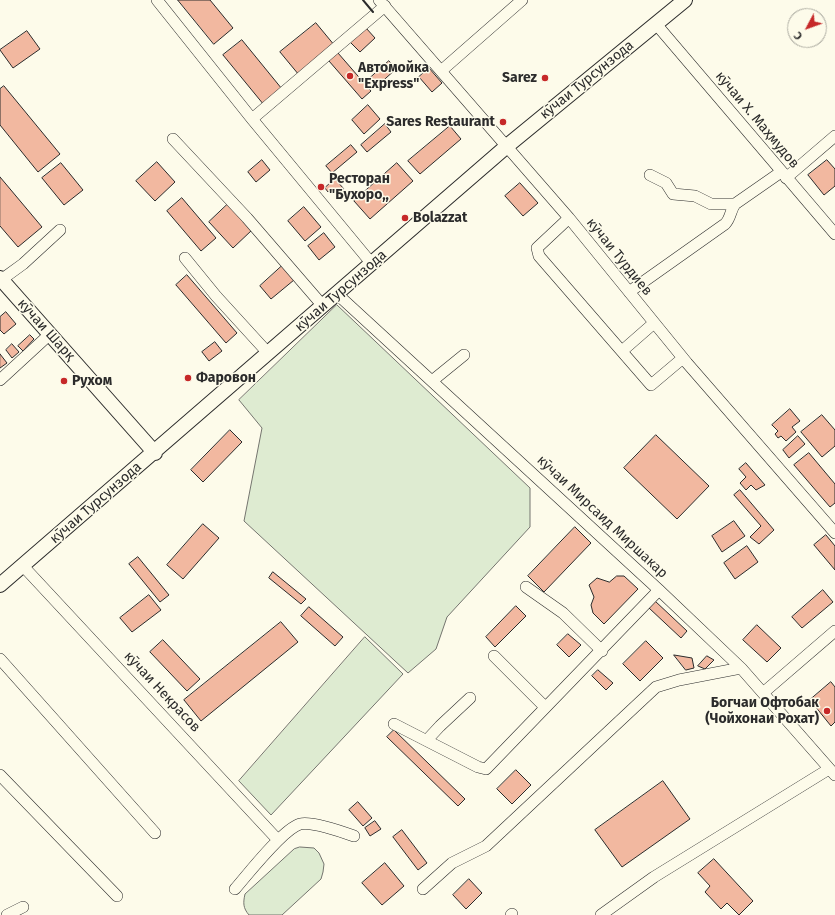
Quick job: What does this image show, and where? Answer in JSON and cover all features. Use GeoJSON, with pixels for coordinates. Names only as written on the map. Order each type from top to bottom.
{"type":"FeatureCollection","features":[{"type":"Feature","properties":{"kind":"main road","name":"кӯчаи Турсунзода"},"geometry":{"type":"LineString","coordinates":[[0,585],[155,453],[507,146],[685,0]]}},
{"type":"Feature","properties":{"kind":"main road","name":"кӯчаи Шарқ"},"geometry":{"type":"LineString","coordinates":[[1,279],[155,453]]}},
{"type":"Feature","properties":{"kind":"street"},"geometry":{"type":"LineString","coordinates":[[157,0],[252,120],[372,264]]}},
{"type":"Feature","properties":{"kind":"street"},"geometry":{"type":"LineString","coordinates":[[441,71],[522,0]]}},
{"type":"Feature","properties":{"kind":"street"},"geometry":{"type":"LineString","coordinates":[[252,120],[383,3]]}},
{"type":"Feature","properties":{"kind":"street","name":"кӯчаи Турдиев"},"geometry":{"type":"LineString","coordinates":[[383,3],[569,218],[683,358],[835,533]]}},
{"type":"Feature","properties":{"kind":"street","name":"кӯчаи Х. Маҳмудов"},"geometry":{"type":"LineString","coordinates":[[656,24],[835,234]]}},
{"type":"Feature","properties":{"kind":"street"},"geometry":{"type":"LineString","coordinates":[[629,292],[730,220],[731,211],[735,204],[784,175],[835,136]]}},
{"type":"Feature","properties":{"kind":"street"},"geometry":{"type":"LineString","coordinates":[[173,139],[247,218],[323,306]]}},
{"type":"Feature","properties":{"kind":"street"},"geometry":{"type":"LineString","coordinates":[[650,175],[666,183],[673,194],[695,196],[711,204],[735,204]]}},
{"type":"Feature","properties":{"kind":"street"},"geometry":{"type":"LineString","coordinates":[[569,218],[540,245],[537,251],[549,268],[651,385],[683,358]]}},
{"type":"Feature","properties":{"kind":"street"},"geometry":{"type":"LineString","coordinates":[[1,279],[23,264],[60,230]]}},
{"type":"Feature","properties":{"kind":"street"},"geometry":{"type":"LineString","coordinates":[[185,258],[216,296],[268,353]]}},
{"type":"Feature","properties":{"kind":"street","name":"кӯчаи Мирсаид Миршакар"},"geometry":{"type":"LineString","coordinates":[[337,294],[660,590],[741,668],[832,772]]}},
{"type":"Feature","properties":{"kind":"street"},"geometry":{"type":"LineString","coordinates":[[622,351],[654,323]]}},
{"type":"Feature","properties":{"kind":"street"},"geometry":{"type":"LineString","coordinates":[[0,380],[50,334]]}},
{"type":"Feature","properties":{"kind":"street"},"geometry":{"type":"LineString","coordinates":[[432,381],[464,355]]}},
{"type":"Feature","properties":{"kind":"street","name":"кӯчаи Некрасов"},"geometry":{"type":"LineString","coordinates":[[23,566],[277,839]]}},
{"type":"Feature","properties":{"kind":"street"},"geometry":{"type":"LineString","coordinates":[[526,587],[563,613],[602,650]]}},
{"type":"Feature","properties":{"kind":"street"},"geometry":{"type":"LineString","coordinates":[[394,724],[486,769],[660,590]]}},
{"type":"Feature","properties":{"kind":"street"},"geometry":{"type":"LineString","coordinates":[[763,693],[835,631]]}},
{"type":"Feature","properties":{"kind":"street"},"geometry":{"type":"LineString","coordinates":[[494,656],[545,707]]}},
{"type":"Feature","properties":{"kind":"street"},"geometry":{"type":"LineString","coordinates":[[0,659],[156,833]]}},
{"type":"Feature","properties":{"kind":"street"},"geometry":{"type":"LineString","coordinates":[[423,889],[452,864],[486,846],[656,687],[679,680],[741,668]]}},
{"type":"Feature","properties":{"kind":"street"},"geometry":{"type":"LineString","coordinates":[[427,740],[470,698]]}},
{"type":"Feature","properties":{"kind":"street"},"geometry":{"type":"LineString","coordinates":[[601,915],[654,877],[832,772]]}},
{"type":"Feature","properties":{"kind":"street"},"geometry":{"type":"LineString","coordinates":[[0,776],[117,896]]}},
{"type":"Feature","properties":{"kind":"street"},"geometry":{"type":"LineString","coordinates":[[235,889],[266,855],[277,839],[300,824],[320,826],[354,836]]}},
{"type":"Feature","properties":{"kind":"street"},"geometry":{"type":"LineString","coordinates":[[7,915],[23,907]]}},
{"type":"Feature","properties":{"kind":"green space"},"geometry":{"type":"Polygon","coordinates":[[[337,305],[530,488],[530,527],[447,617],[436,649],[408,673],[244,521],[262,428],[239,400],[337,305]]]}},
{"type":"Feature","properties":{"kind":"green space"},"geometry":{"type":"Polygon","coordinates":[[[365,637],[403,674],[271,815],[239,781],[365,637]]]}},
{"type":"Feature","properties":{"kind":"green space"},"geometry":{"type":"Polygon","coordinates":[[[300,847],[314,848],[319,853],[324,864],[321,879],[282,915],[249,915],[244,905],[245,894],[294,849],[300,847]]]}},
{"type":"Feature","properties":{"kind":"building"},"geometry":{"type":"Polygon","coordinates":[[[178,0],[210,0],[233,28],[214,44],[178,0]]]}},
{"type":"Feature","properties":{"kind":"building"},"geometry":{"type":"Polygon","coordinates":[[[316,23],[335,46],[299,75],[280,52],[316,23]]]}},
{"type":"Feature","properties":{"kind":"building","name":"Автомойка \"Express\""},"geometry":{"type":"Polygon","coordinates":[[[366,28],[375,38],[360,52],[350,42],[366,28]]]}},
{"type":"Feature","properties":{"kind":"building"},"geometry":{"type":"Polygon","coordinates":[[[27,31],[40,49],[13,68],[0,50],[27,31]]]}},
{"type":"Feature","properties":{"kind":"building"},"geometry":{"type":"Polygon","coordinates":[[[242,40],[282,89],[264,105],[223,55],[242,40]]]}},
{"type":"Feature","properties":{"kind":"building","name":"Автомойка \"Express\""},"geometry":{"type":"Polygon","coordinates":[[[338,53],[371,91],[362,99],[329,61],[338,53]]]}},
{"type":"Feature","properties":{"kind":"building","name":"Автомойка \"Express\""},"geometry":{"type":"Polygon","coordinates":[[[389,61],[396,69],[376,87],[369,79],[389,61]]]}},
{"type":"Feature","properties":{"kind":"building"},"geometry":{"type":"Polygon","coordinates":[[[429,68],[442,83],[432,92],[419,77],[429,68]]]}},
{"type":"Feature","properties":{"kind":"building"},"geometry":{"type":"Polygon","coordinates":[[[4,86],[60,154],[38,172],[0,125],[0,89],[4,86]]]}},
{"type":"Feature","properties":{"kind":"building"},"geometry":{"type":"Polygon","coordinates":[[[368,105],[380,119],[364,134],[352,120],[368,105]]]}},
{"type":"Feature","properties":{"kind":"building"},"geometry":{"type":"Polygon","coordinates":[[[385,124],[391,132],[367,152],[361,145],[385,124]]]}},
{"type":"Feature","properties":{"kind":"building"},"geometry":{"type":"Polygon","coordinates":[[[450,126],[461,139],[420,174],[408,161],[450,126]]]}},
{"type":"Feature","properties":{"kind":"building"},"geometry":{"type":"Polygon","coordinates":[[[351,145],[357,152],[332,173],[326,166],[351,145]]]}},
{"type":"Feature","properties":{"kind":"building"},"geometry":{"type":"Polygon","coordinates":[[[262,160],[270,170],[256,182],[248,172],[262,160]]]}},
{"type":"Feature","properties":{"kind":"building"},"geometry":{"type":"Polygon","coordinates":[[[827,160],[835,169],[835,186],[824,195],[808,175],[827,160]]]}},
{"type":"Feature","properties":{"kind":"building"},"geometry":{"type":"Polygon","coordinates":[[[157,162],[175,182],[155,201],[136,181],[157,162]]]}},
{"type":"Feature","properties":{"kind":"building"},"geometry":{"type":"Polygon","coordinates":[[[61,163],[83,190],[64,205],[42,178],[61,163]]]}},
{"type":"Feature","properties":{"kind":"building"},"geometry":{"type":"Polygon","coordinates":[[[397,163],[413,181],[370,219],[354,201],[397,163]]]}},
{"type":"Feature","properties":{"kind":"building"},"geometry":{"type":"Polygon","coordinates":[[[0,177],[42,227],[18,247],[0,226],[0,177]]]}},
{"type":"Feature","properties":{"kind":"building"},"geometry":{"type":"Polygon","coordinates":[[[335,179],[344,189],[336,195],[331,189],[328,192],[325,188],[335,179]]]}},
{"type":"Feature","properties":{"kind":"building"},"geometry":{"type":"Polygon","coordinates":[[[520,183],[538,203],[523,216],[505,196],[520,183]]]}},
{"type":"Feature","properties":{"kind":"building"},"geometry":{"type":"Polygon","coordinates":[[[182,198],[216,238],[201,251],[167,211],[182,198]]]}},
{"type":"Feature","properties":{"kind":"building"},"geometry":{"type":"Polygon","coordinates":[[[228,204],[252,230],[233,248],[209,222],[228,204]]]}},
{"type":"Feature","properties":{"kind":"building"},"geometry":{"type":"Polygon","coordinates":[[[304,207],[321,227],[305,241],[288,221],[304,207]]]}},
{"type":"Feature","properties":{"kind":"building"},"geometry":{"type":"Polygon","coordinates":[[[324,233],[335,247],[319,260],[308,246],[324,233]]]}},
{"type":"Feature","properties":{"kind":"building"},"geometry":{"type":"Polygon","coordinates":[[[282,266],[294,280],[271,299],[260,286],[282,266]]]}},
{"type":"Feature","properties":{"kind":"building"},"geometry":{"type":"Polygon","coordinates":[[[187,275],[237,333],[226,343],[176,285],[187,275]]]}},
{"type":"Feature","properties":{"kind":"building"},"geometry":{"type":"Polygon","coordinates":[[[6,312],[16,324],[4,334],[0,330],[0,317],[6,312]]]}},
{"type":"Feature","properties":{"kind":"building"},"geometry":{"type":"Polygon","coordinates":[[[30,335],[34,339],[23,351],[18,346],[30,335]]]}},
{"type":"Feature","properties":{"kind":"building"},"geometry":{"type":"Polygon","coordinates":[[[215,342],[222,351],[209,361],[202,352],[215,342]]]}},
{"type":"Feature","properties":{"kind":"building"},"geometry":{"type":"Polygon","coordinates":[[[12,344],[19,352],[12,358],[6,350],[12,344]]]}},
{"type":"Feature","properties":{"kind":"building"},"geometry":{"type":"Polygon","coordinates":[[[0,354],[7,363],[0,368],[0,354]]]}},
{"type":"Feature","properties":{"kind":"building"},"geometry":{"type":"Polygon","coordinates":[[[790,409],[800,421],[792,427],[796,432],[786,441],[781,436],[778,438],[775,434],[778,431],[772,425],[790,409]]]}},
{"type":"Feature","properties":{"kind":"building"},"geometry":{"type":"Polygon","coordinates":[[[822,415],[835,430],[835,446],[822,457],[801,432],[822,415]]]}},
{"type":"Feature","properties":{"kind":"building"},"geometry":{"type":"Polygon","coordinates":[[[230,430],[242,442],[203,482],[191,470],[230,430]]]}},
{"type":"Feature","properties":{"kind":"building"},"geometry":{"type":"Polygon","coordinates":[[[656,435],[709,486],[677,519],[624,468],[656,435]]]}},
{"type":"Feature","properties":{"kind":"building"},"geometry":{"type":"Polygon","coordinates":[[[798,436],[805,444],[789,458],[783,450],[798,436]]]}},
{"type":"Feature","properties":{"kind":"building"},"geometry":{"type":"Polygon","coordinates":[[[809,453],[835,484],[835,503],[830,507],[794,465],[809,453]]]}},
{"type":"Feature","properties":{"kind":"building"},"geometry":{"type":"Polygon","coordinates":[[[746,463],[765,485],[756,490],[751,485],[746,490],[740,483],[746,477],[739,469],[746,463]]]}},
{"type":"Feature","properties":{"kind":"building"},"geometry":{"type":"Polygon","coordinates":[[[740,490],[774,530],[759,544],[750,537],[761,526],[734,495],[740,490]]]}},
{"type":"Feature","properties":{"kind":"building"},"geometry":{"type":"Polygon","coordinates":[[[734,521],[745,536],[722,552],[712,536],[734,521]]]}},
{"type":"Feature","properties":{"kind":"building"},"geometry":{"type":"Polygon","coordinates":[[[203,524],[219,538],[183,579],[167,565],[203,524]]]}},
{"type":"Feature","properties":{"kind":"building"},"geometry":{"type":"Polygon","coordinates":[[[575,527],[591,543],[544,592],[528,576],[575,527]]]}},
{"type":"Feature","properties":{"kind":"building"},"geometry":{"type":"Polygon","coordinates":[[[826,535],[835,546],[835,570],[814,545],[826,535]]]}},
{"type":"Feature","properties":{"kind":"building"},"geometry":{"type":"Polygon","coordinates":[[[747,546],[758,562],[735,579],[724,563],[747,546]]]}},
{"type":"Feature","properties":{"kind":"building"},"geometry":{"type":"Polygon","coordinates":[[[138,557],[169,595],[160,602],[129,564],[138,557]]]}},
{"type":"Feature","properties":{"kind":"building"},"geometry":{"type":"Polygon","coordinates":[[[273,572],[306,599],[301,604],[269,578],[273,572]]]}},
{"type":"Feature","properties":{"kind":"building"},"geometry":{"type":"Polygon","coordinates":[[[617,576],[624,576],[638,589],[604,624],[593,613],[591,605],[594,597],[589,585],[597,578],[609,582],[617,576]]]}},
{"type":"Feature","properties":{"kind":"building"},"geometry":{"type":"Polygon","coordinates":[[[823,590],[833,602],[802,628],[792,617],[823,590]]]}},
{"type":"Feature","properties":{"kind":"building"},"geometry":{"type":"Polygon","coordinates":[[[149,595],[161,610],[132,632],[120,618],[149,595]]]}},
{"type":"Feature","properties":{"kind":"building"},"geometry":{"type":"Polygon","coordinates":[[[655,601],[687,631],[681,638],[649,608],[655,601]]]}},
{"type":"Feature","properties":{"kind":"building"},"geometry":{"type":"Polygon","coordinates":[[[516,606],[526,616],[495,647],[486,637],[516,606]]]}},
{"type":"Feature","properties":{"kind":"building"},"geometry":{"type":"Polygon","coordinates":[[[309,607],[343,637],[335,646],[301,616],[309,607]]]}},
{"type":"Feature","properties":{"kind":"building"},"geometry":{"type":"Polygon","coordinates":[[[281,622],[298,642],[201,721],[184,700],[281,622]]]}},
{"type":"Feature","properties":{"kind":"building"},"geometry":{"type":"Polygon","coordinates":[[[757,625],[781,648],[767,662],[743,640],[757,625]]]}},
{"type":"Feature","properties":{"kind":"building"},"geometry":{"type":"Polygon","coordinates":[[[568,634],[581,645],[569,657],[557,645],[568,634]]]}},
{"type":"Feature","properties":{"kind":"building"},"geometry":{"type":"Polygon","coordinates":[[[163,640],[200,679],[187,691],[150,652],[163,640]]]}},
{"type":"Feature","properties":{"kind":"building"},"geometry":{"type":"Polygon","coordinates":[[[646,641],[663,658],[640,681],[623,664],[646,641]]]}},
{"type":"Feature","properties":{"kind":"building"},"geometry":{"type":"Polygon","coordinates":[[[674,655],[692,658],[694,668],[686,670],[674,655]]]}},
{"type":"Feature","properties":{"kind":"building"},"geometry":{"type":"Polygon","coordinates":[[[707,656],[714,660],[705,669],[698,666],[707,656]]]}},
{"type":"Feature","properties":{"kind":"building"},"geometry":{"type":"Polygon","coordinates":[[[598,670],[613,683],[606,690],[592,676],[598,670]]]}},
{"type":"Feature","properties":{"kind":"building","name":"Богчаи Офтобак (Чойхонаи Рохат)"},"geometry":{"type":"Polygon","coordinates":[[[831,682],[835,687],[835,722],[831,726],[810,700],[831,682]]]}},
{"type":"Feature","properties":{"kind":"building"},"geometry":{"type":"Polygon","coordinates":[[[394,730],[465,799],[458,806],[387,737],[394,730]]]}},
{"type":"Feature","properties":{"kind":"building"},"geometry":{"type":"Polygon","coordinates":[[[516,770],[531,785],[512,804],[497,789],[516,770]]]}},
{"type":"Feature","properties":{"kind":"building"},"geometry":{"type":"Polygon","coordinates":[[[663,781],[690,819],[622,867],[595,830],[663,781]]]}},
{"type":"Feature","properties":{"kind":"building"},"geometry":{"type":"Polygon","coordinates":[[[358,802],[372,818],[363,826],[349,810],[358,802]]]}},
{"type":"Feature","properties":{"kind":"building"},"geometry":{"type":"Polygon","coordinates":[[[375,821],[381,829],[370,836],[365,828],[375,821]]]}},
{"type":"Feature","properties":{"kind":"building"},"geometry":{"type":"Polygon","coordinates":[[[402,830],[427,863],[418,870],[393,837],[402,830]]]}},
{"type":"Feature","properties":{"kind":"building"},"geometry":{"type":"Polygon","coordinates":[[[714,859],[753,901],[739,915],[727,903],[721,909],[705,892],[710,886],[698,873],[714,859]]]}},
{"type":"Feature","properties":{"kind":"building"},"geometry":{"type":"Polygon","coordinates":[[[385,863],[404,886],[382,905],[362,883],[385,863]]]}},
{"type":"Feature","properties":{"kind":"building"},"geometry":{"type":"Polygon","coordinates":[[[469,879],[482,893],[466,909],[453,895],[469,879]]]}},
{"type":"Feature","properties":{"kind":"wall"},"geometry":{"type":"LineString","coordinates":[[363,0],[373,12]]}},
{"type":"Feature","properties":{"kind":"place","name":"Автомойка \"Express\""},"geometry":{"type":"Point","coordinates":[350,76]}},
{"type":"Feature","properties":{"kind":"place","name":"Sarez"},"geometry":{"type":"Point","coordinates":[545,78]}},
{"type":"Feature","properties":{"kind":"place","name":"Sares Restaurant"},"geometry":{"type":"Point","coordinates":[503,122]}},
{"type":"Feature","properties":{"kind":"place","name":"Ресторан \"Бухоро,,"},"geometry":{"type":"Point","coordinates":[321,187]}},
{"type":"Feature","properties":{"kind":"place","name":"Bolazzat"},"geometry":{"type":"Point","coordinates":[405,218]}},
{"type":"Feature","properties":{"kind":"place","name":"Фаровон"},"geometry":{"type":"Point","coordinates":[188,378]}},
{"type":"Feature","properties":{"kind":"place","name":"Рухом"},"geometry":{"type":"Point","coordinates":[64,381]}},
{"type":"Feature","properties":{"kind":"place","name":"Богчаи Офтобак (Чойхонаи Рохат)"},"geometry":{"type":"Point","coordinates":[827,711]}}]}
